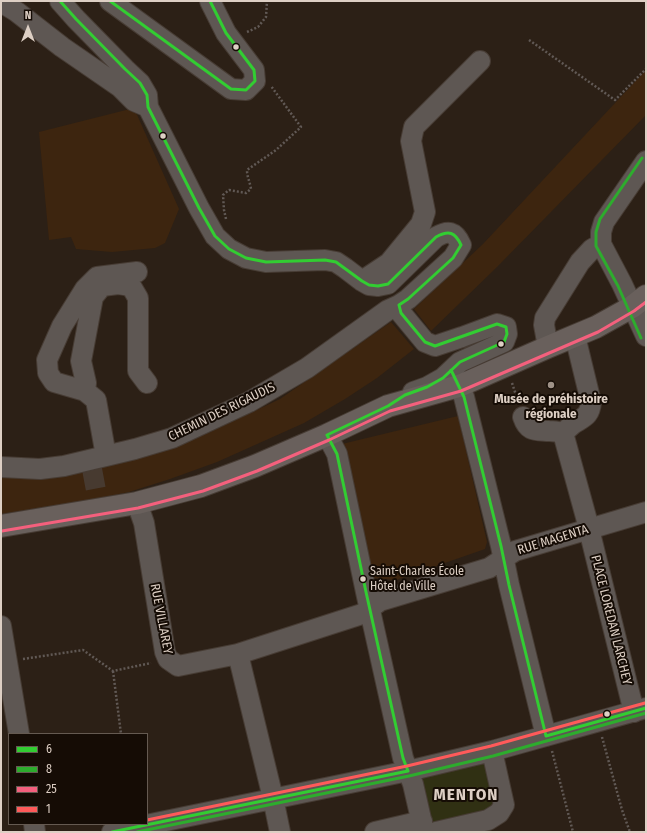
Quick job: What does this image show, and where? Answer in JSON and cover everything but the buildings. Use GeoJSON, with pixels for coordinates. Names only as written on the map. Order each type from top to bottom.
{"type":"FeatureCollection","features":[{"type":"Feature","properties":{"kind":"main road"},"geometry":{"type":"LineString","coordinates":[[1,526],[99,505],[137,503],[201,486],[255,466],[327,435],[388,406],[455,378],[506,365],[596,327],[639,302]]}},
{"type":"Feature","properties":{"kind":"street"},"geometry":{"type":"LineString","coordinates":[[60,1],[140,83],[147,95],[148,107],[199,208],[215,236],[229,249],[246,258],[266,262],[325,260],[336,262],[362,281],[389,263],[421,224],[425,212],[411,141],[414,128],[480,61]]}},
{"type":"Feature","properties":{"kind":"street"},"geometry":{"type":"LineString","coordinates":[[110,1],[231,89],[246,90],[255,81],[254,70],[226,32],[210,1]]}},
{"type":"Feature","properties":{"kind":"street"},"geometry":{"type":"LineString","coordinates":[[1,2],[120,87],[134,101],[148,107]]}},
{"type":"Feature","properties":{"kind":"street"},"geometry":{"type":"LineString","coordinates":[[646,161],[604,222],[601,232],[601,244],[622,284],[639,302],[646,336]]}},
{"type":"Feature","properties":{"kind":"street","name":"CHEMIN DES RIGAUDIS"},"geometry":{"type":"LineString","coordinates":[[1,467],[65,470],[106,456],[172,438],[249,402],[307,368],[388,310],[400,309],[408,299],[453,258],[460,245],[458,238],[452,234],[444,233],[436,238],[388,284],[378,286],[369,285],[362,281]]}},
{"type":"Feature","properties":{"kind":"street"},"geometry":{"type":"LineString","coordinates":[[548,346],[544,318],[580,262],[592,249],[601,244]]}},
{"type":"Feature","properties":{"kind":"street"},"geometry":{"type":"LineString","coordinates":[[106,456],[96,400],[85,391],[54,382],[48,373],[47,360],[62,326],[84,289],[97,277],[137,272]]}},
{"type":"Feature","properties":{"kind":"street"},"geometry":{"type":"LineString","coordinates":[[85,391],[86,383],[81,361],[93,297],[102,286],[118,284],[131,286],[138,298],[138,371],[147,383]]}},
{"type":"Feature","properties":{"kind":"street"},"geometry":{"type":"LineString","coordinates":[[400,309],[425,342],[436,346],[497,324],[506,327],[507,334],[504,342],[460,362],[455,378],[464,397],[546,736]]}},
{"type":"Feature","properties":{"kind":"street"},"geometry":{"type":"LineString","coordinates":[[523,417],[525,424],[534,431],[563,433],[585,417],[590,410],[591,402],[575,336]]}},
{"type":"Feature","properties":{"kind":"street","name":"PLACE LOREDAN LARCHEY"},"geometry":{"type":"LineString","coordinates":[[563,433],[640,710]]}},
{"type":"Feature","properties":{"kind":"street"},"geometry":{"type":"LineString","coordinates":[[327,435],[337,454],[403,758],[428,828]]}},
{"type":"Feature","properties":{"kind":"street","name":"RUE VILLAREY"},"geometry":{"type":"LineString","coordinates":[[137,503],[144,523],[165,652],[168,659],[178,666],[238,654]]}},
{"type":"Feature","properties":{"kind":"street","name":"RUE MAGENTA"},"geometry":{"type":"LineString","coordinates":[[238,654],[362,614],[380,601],[489,568],[515,551],[646,512]]}},
{"type":"Feature","properties":{"kind":"street"},"geometry":{"type":"LineString","coordinates":[[1,626],[19,733]]}},
{"type":"Feature","properties":{"kind":"street"},"geometry":{"type":"LineString","coordinates":[[238,654],[280,832]]}},
{"type":"Feature","properties":{"kind":"street"},"geometry":{"type":"LineString","coordinates":[[148,824],[408,770],[492,750],[640,710]]}},
{"type":"Feature","properties":{"kind":"street"},"geometry":{"type":"LineString","coordinates":[[375,832],[428,828],[475,828],[499,813],[504,805],[492,750]]}},
{"type":"Feature","properties":{"kind":"street"},"geometry":{"type":"LineString","coordinates":[[112,832],[145,825]]}},
{"type":"Feature","properties":{"kind":"path"},"geometry":{"type":"LineString","coordinates":[[226,32],[234,30],[246,33],[258,27],[266,18],[267,1]]}},
{"type":"Feature","properties":{"kind":"path"},"geometry":{"type":"LineString","coordinates":[[529,40],[616,100],[646,69]]}},
{"type":"Feature","properties":{"kind":"path"},"geometry":{"type":"LineString","coordinates":[[227,224],[223,195],[228,190],[246,193],[251,189],[247,170],[276,150],[301,127],[267,80],[254,70]]}},
{"type":"Feature","properties":{"kind":"path"},"geometry":{"type":"LineString","coordinates":[[506,365],[523,417]]}},
{"type":"Feature","properties":{"kind":"path"},"geometry":{"type":"LineString","coordinates":[[7,662],[83,650],[113,671],[168,659]]}},
{"type":"Feature","properties":{"kind":"path"},"geometry":{"type":"LineString","coordinates":[[113,671],[121,733]]}},
{"type":"Feature","properties":{"kind":"path"},"geometry":{"type":"LineString","coordinates":[[597,722],[622,810],[630,832]]}},
{"type":"Feature","properties":{"kind":"path"},"geometry":{"type":"LineString","coordinates":[[546,736],[552,752],[573,832]]}},
{"type":"Feature","properties":{"kind":"shaded area"},"geometry":{"type":"Polygon","coordinates":[[[646,70],[646,115],[497,267],[431,331],[414,309],[483,244],[646,70]]]}},
{"type":"Feature","properties":{"kind":"shaded area"},"geometry":{"type":"Polygon","coordinates":[[[134,108],[179,209],[165,243],[155,248],[112,252],[76,249],[71,237],[49,240],[39,132],[134,108]]]}},
{"type":"Feature","properties":{"kind":"shaded area"},"geometry":{"type":"Polygon","coordinates":[[[391,322],[414,349],[377,378],[304,423],[217,462],[129,492],[1,514],[1,477],[46,479],[99,468],[133,460],[206,434],[280,399],[391,322]]]}},
{"type":"Feature","properties":{"kind":"shaded area"},"geometry":{"type":"Polygon","coordinates":[[[458,416],[487,542],[485,549],[396,580],[373,578],[342,444],[458,416]]]}},
{"type":"Feature","properties":{"kind":"shaded area"},"geometry":{"type":"Polygon","coordinates":[[[489,760],[499,811],[434,828],[418,776],[489,760]]]}},
{"type":"Feature","properties":{"kind":"tunnel"},"geometry":{"type":"LineString","coordinates":[[92,469],[98,501]]}},
{"type":"Feature","properties":{"kind":"transit line","name":"6"},"geometry":{"type":"LineString","coordinates":[[60,1],[140,83],[147,95],[148,107],[199,208],[215,236],[229,249],[246,258],[266,262],[325,260],[336,262],[362,281],[369,285],[378,286],[388,284],[436,237],[448,233],[454,235],[459,241],[461,245],[453,258],[408,299],[399,305],[401,313],[425,342],[435,346],[497,324],[506,327],[507,334],[504,342],[460,362],[443,378],[427,387],[405,395],[388,406],[327,435]]}},
{"type":"Feature","properties":{"kind":"transit line","name":"6"},"geometry":{"type":"LineString","coordinates":[[110,1],[231,89],[246,90],[255,81],[254,70],[226,33],[210,1]]}},
{"type":"Feature","properties":{"kind":"transit line","name":"8"},"geometry":{"type":"LineString","coordinates":[[641,338],[618,286],[596,246],[596,232],[600,219],[642,158]]}},
{"type":"Feature","properties":{"kind":"transit line","name":"25"},"geometry":{"type":"LineString","coordinates":[[2,531],[138,508],[203,491],[257,471],[329,440],[390,411],[461,391],[598,332],[634,311],[646,302]]}},
{"type":"Feature","properties":{"kind":"transit line","name":"6"},"geometry":{"type":"LineString","coordinates":[[451,370],[464,397],[546,736]]}},
{"type":"Feature","properties":{"kind":"transit line","name":"6"},"geometry":{"type":"LineString","coordinates":[[327,435],[337,454],[403,758],[408,771]]}},
{"type":"Feature","properties":{"kind":"transit line","name":"1"},"geometry":{"type":"LineString","coordinates":[[148,820],[407,766],[491,746],[645,703]]}},
{"type":"Feature","properties":{"kind":"transit line","name":"6"},"geometry":{"type":"LineString","coordinates":[[546,736],[646,708]]}},
{"type":"Feature","properties":{"kind":"transit line","name":"8"},"geometry":{"type":"LineString","coordinates":[[137,832],[409,776],[493,756],[646,713]]}},
{"type":"Feature","properties":{"kind":"transit line","name":"6"},"geometry":{"type":"LineString","coordinates":[[148,825],[408,771]]}},
{"type":"Feature","properties":{"kind":"transit line","name":"6"},"geometry":{"type":"LineString","coordinates":[[112,832],[146,825]]}},
{"type":"Feature","properties":{"kind":"place","name":"Musée de préhistoire régionale"},"geometry":{"type":"Point","coordinates":[551,385]}},
{"type":"Feature","properties":{"kind":"place","name":"Saint-Charles École Hôtel de Ville"},"geometry":{"type":"Point","coordinates":[363,579]}},
{"type":"Feature","properties":{"kind":"district","name":"MENTON"},"geometry":{"type":"Point","coordinates":[466,795]}}]}
